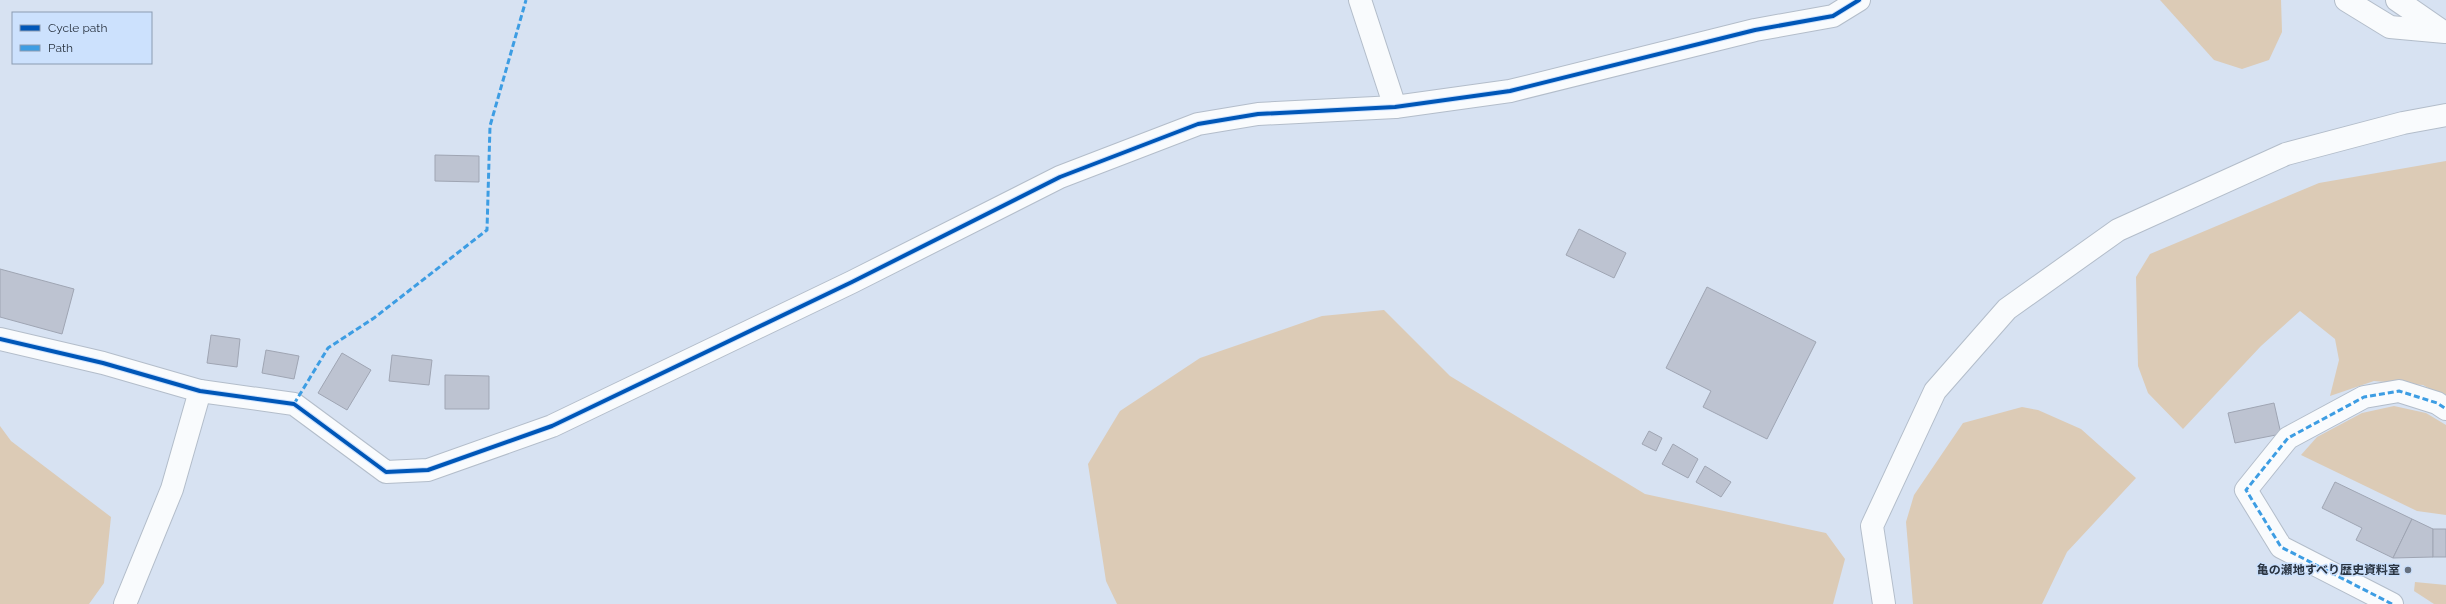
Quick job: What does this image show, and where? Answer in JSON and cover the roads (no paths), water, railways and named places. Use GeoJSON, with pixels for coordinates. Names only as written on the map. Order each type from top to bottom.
{"type":"FeatureCollection","features":[{"type":"Feature","properties":{"kind":"street"},"geometry":{"type":"LineString","coordinates":[[1360,0],[1395,107]]}},
{"type":"Feature","properties":{"kind":"street"},"geometry":{"type":"LineString","coordinates":[[0,339],[103,363],[200,391],[294,404],[386,472],[428,470],[552,426],[852,282],[1060,177],[1198,124],[1258,114],[1395,107],[1510,91],[1755,30],[1833,16],[1858,0]]}},
{"type":"Feature","properties":{"kind":"street"},"geometry":{"type":"LineString","coordinates":[[2346,0],[2390,27],[2445,33]]}},
{"type":"Feature","properties":{"kind":"street"},"geometry":{"type":"LineString","coordinates":[[2397,0],[2445,33]]}},
{"type":"Feature","properties":{"kind":"street"},"geometry":{"type":"LineString","coordinates":[[1884,604],[1872,526],[1935,391],[2007,309],[2118,230],[2286,154],[2403,123],[2446,115]]}},
{"type":"Feature","properties":{"kind":"street"},"geometry":{"type":"LineString","coordinates":[[125,604],[172,489],[200,391]]}},
{"type":"Feature","properties":{"kind":"street"},"geometry":{"type":"LineString","coordinates":[[2392,604],[2281,547],[2246,490],[2288,438],[2364,396],[2399,391],[2436,403],[2446,409]]}},
{"type":"Feature","properties":{"kind":"place","name":"亀の瀬地すべり歴史資料室"},"geometry":{"type":"Point","coordinates":[2408,570]}}]}
